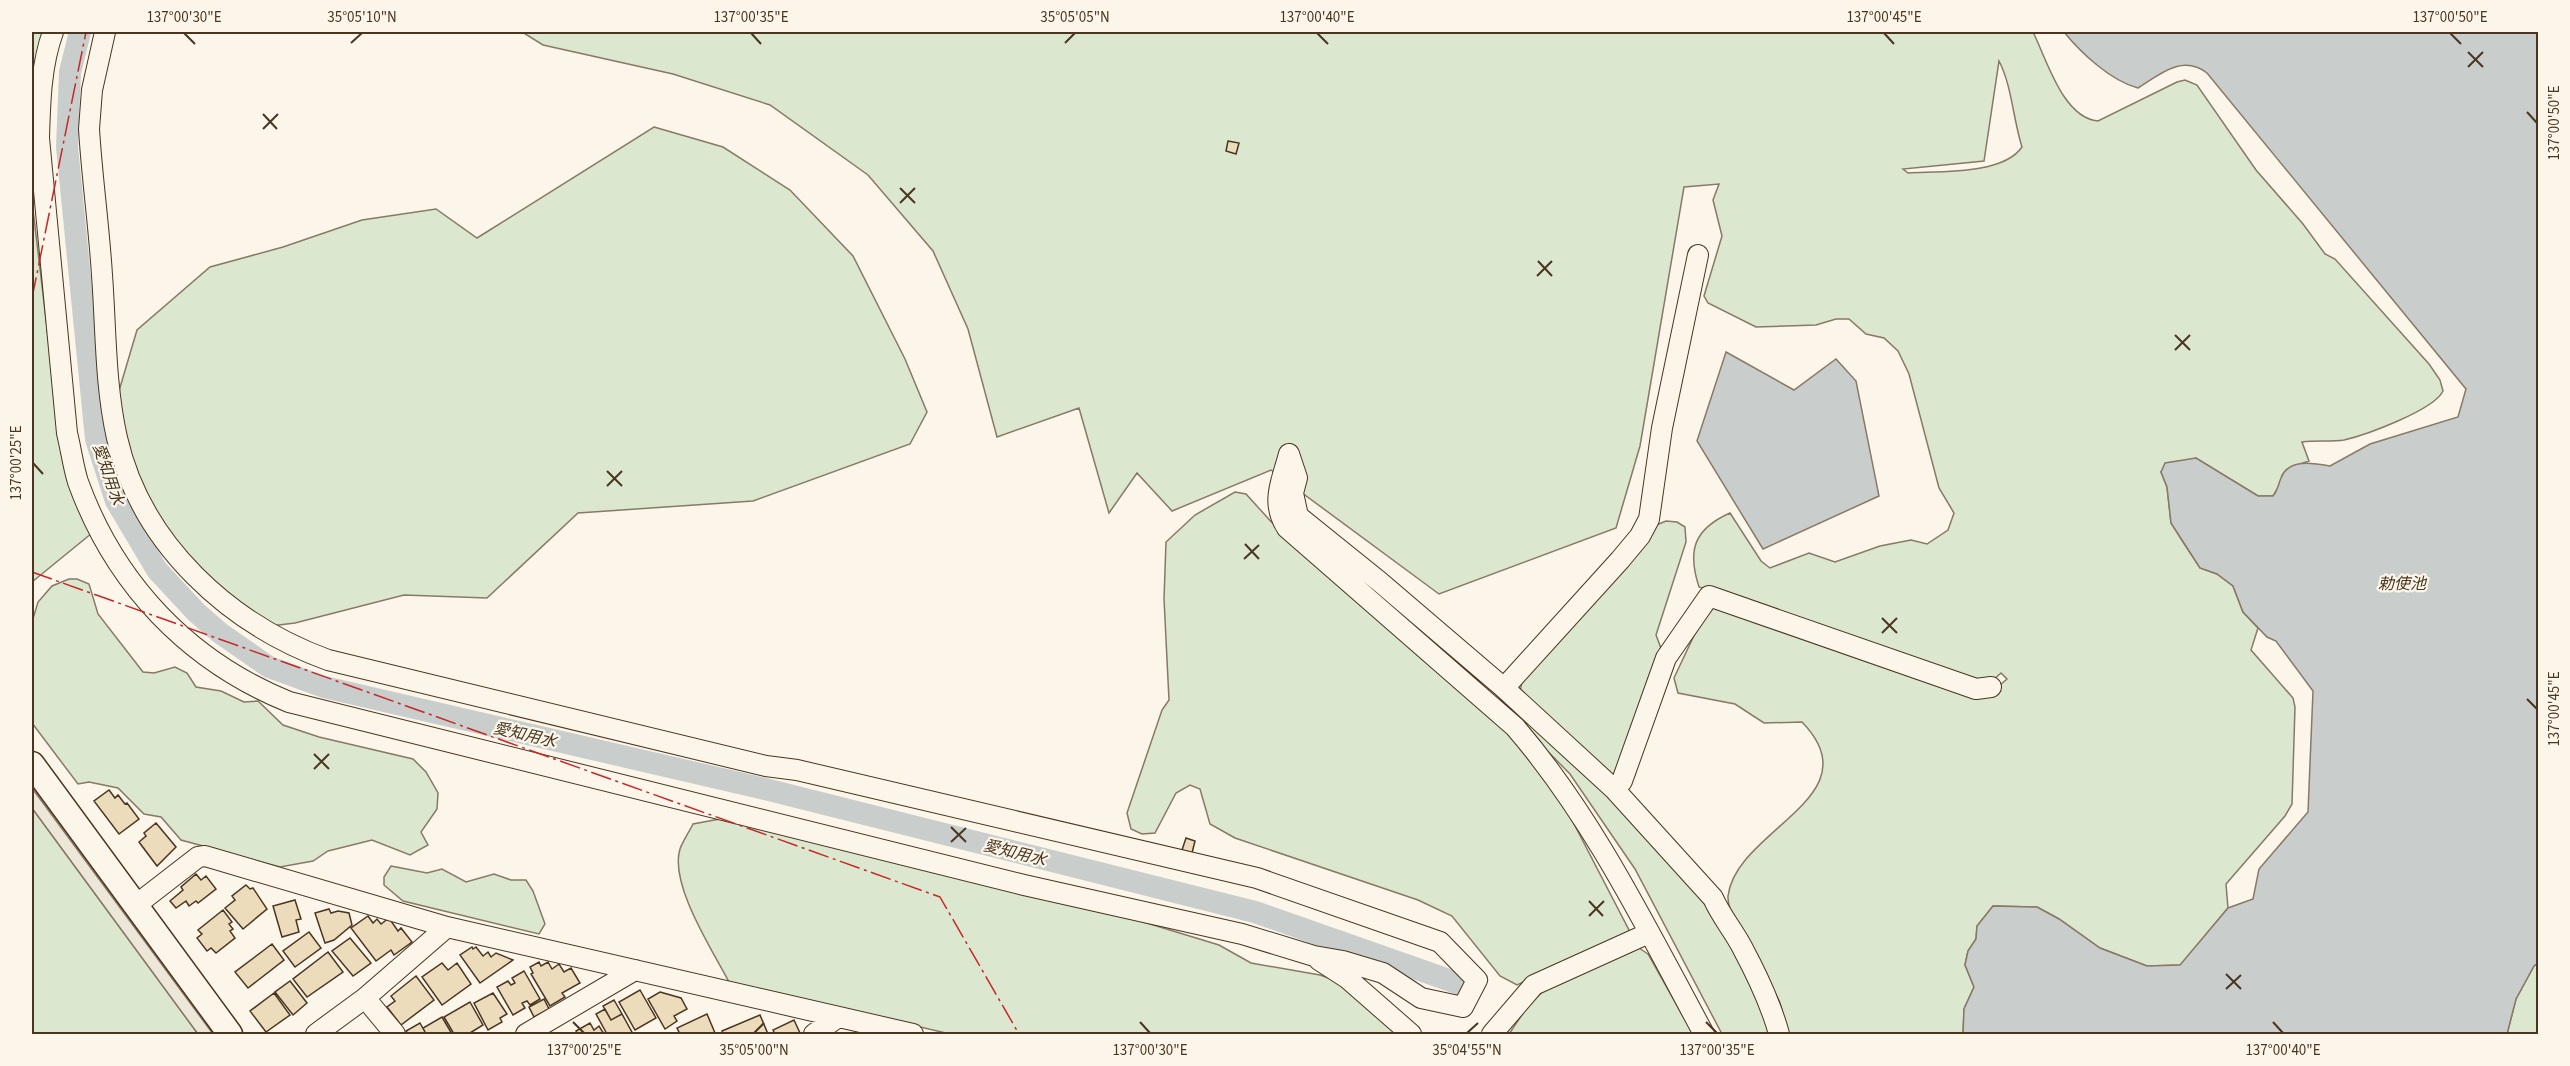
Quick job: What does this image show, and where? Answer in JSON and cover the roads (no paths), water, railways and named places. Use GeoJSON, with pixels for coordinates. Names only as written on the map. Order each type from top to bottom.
{"type":"FeatureCollection","features":[{"type":"Feature","properties":{"kind":"street"},"geometry":{"type":"LineString","coordinates":[[53,32],[46,57],[41,92],[39,138],[67,433],[78,481],[102,537],[133,586],[174,632],[209,659],[241,680],[289,702],[1024,885],[1242,934],[1314,957],[1344,961],[1383,973],[1421,998],[1463,1007],[1477,980],[1440,942],[1257,878],[797,770],[766,766],[328,660],[293,647],[242,617],[209,589],[164,541],[140,497],[117,438],[89,129],[92,90],[105,32]]}},
{"type":"Feature","properties":{"kind":"street"},"geometry":{"type":"LineString","coordinates":[[1504,688],[1620,560],[1640,536],[1649,519],[1662,428],[1698,255]]}},
{"type":"Feature","properties":{"kind":"street"},"geometry":{"type":"LineString","coordinates":[[1704,1035],[1582,814],[1551,769],[1515,727],[1287,528],[1280,518],[1276,498],[1289,454],[1297,478],[1293,493],[1298,516],[1380,582],[1504,688],[1615,790],[1713,898],[1723,919],[1741,945],[1773,1012],[1779,1035]]}},
{"type":"Feature","properties":{"kind":"street"},"geometry":{"type":"LineString","coordinates":[[1615,790],[1622,781],[1666,658],[1709,596],[1976,689],[1991,687]]}},
{"type":"Feature","properties":{"kind":"street"},"geometry":{"type":"LineString","coordinates":[[32,764],[231,1035]]}},
{"type":"Feature","properties":{"kind":"street"},"geometry":{"type":"LineString","coordinates":[[136,905],[198,857],[205,856],[447,927],[913,1035]]}},
{"type":"Feature","properties":{"kind":"street"},"geometry":{"type":"LineString","coordinates":[[316,1035],[365,998],[447,927]]}},
{"type":"Feature","properties":{"kind":"street"},"geometry":{"type":"LineString","coordinates":[[1492,1035],[1534,985],[1649,933]]}},
{"type":"Feature","properties":{"kind":"street"},"geometry":{"type":"LineString","coordinates":[[1314,957],[1347,978],[1410,1035]]}},
{"type":"Feature","properties":{"kind":"street"},"geometry":{"type":"LineString","coordinates":[[526,1035],[635,970]]}},
{"type":"Feature","properties":{"kind":"street"},"geometry":{"type":"LineString","coordinates":[[365,998],[395,1035]]}},
{"type":"Feature","properties":{"kind":"street"},"geometry":{"type":"LineString","coordinates":[[814,1035],[837,1018]]}},
{"type":"Feature","properties":{"kind":"water","name":"勅使池"},"geometry":{"type":"Polygon","coordinates":[[[2064,32],[2538,32],[2538,963],[2534,966],[2516,999],[2507,1034],[1963,1034],[1964,1009],[1974,987],[1965,965],[1968,951],[1976,939],[1977,926],[1993,906],[2037,907],[2059,919],[2100,948],[2147,966],[2180,965],[2228,908],[2253,899],[2259,869],[2308,812],[2313,691],[2276,641],[2267,637],[2243,612],[2233,586],[2217,574],[2200,568],[2171,523],[2167,487],[2161,472],[2165,463],[2196,458],[2258,496],[2273,496],[2284,472],[2289,467],[2302,463],[2330,466],[2370,444],[2458,417],[2466,389],[2207,73],[2189,65],[2180,66],[2163,72],[2138,88],[2107,73],[2079,49],[2064,32]]]}},
{"type":"Feature","properties":{"kind":"water"},"geometry":{"type":"Polygon","coordinates":[[[1726,352],[1794,390],[1836,359],[1856,381],[1879,496],[1763,549],[1697,441],[1726,352]]]}},
{"type":"Feature","properties":{"kind":"waterway","name":"愛知用水"},"geometry":{"type":"LineString","coordinates":[[80,32],[70,72],[67,147],[96,439],[116,501],[157,570],[196,612],[220,633],[269,667],[324,687],[765,789],[1255,912],[1460,984]]}}]}
